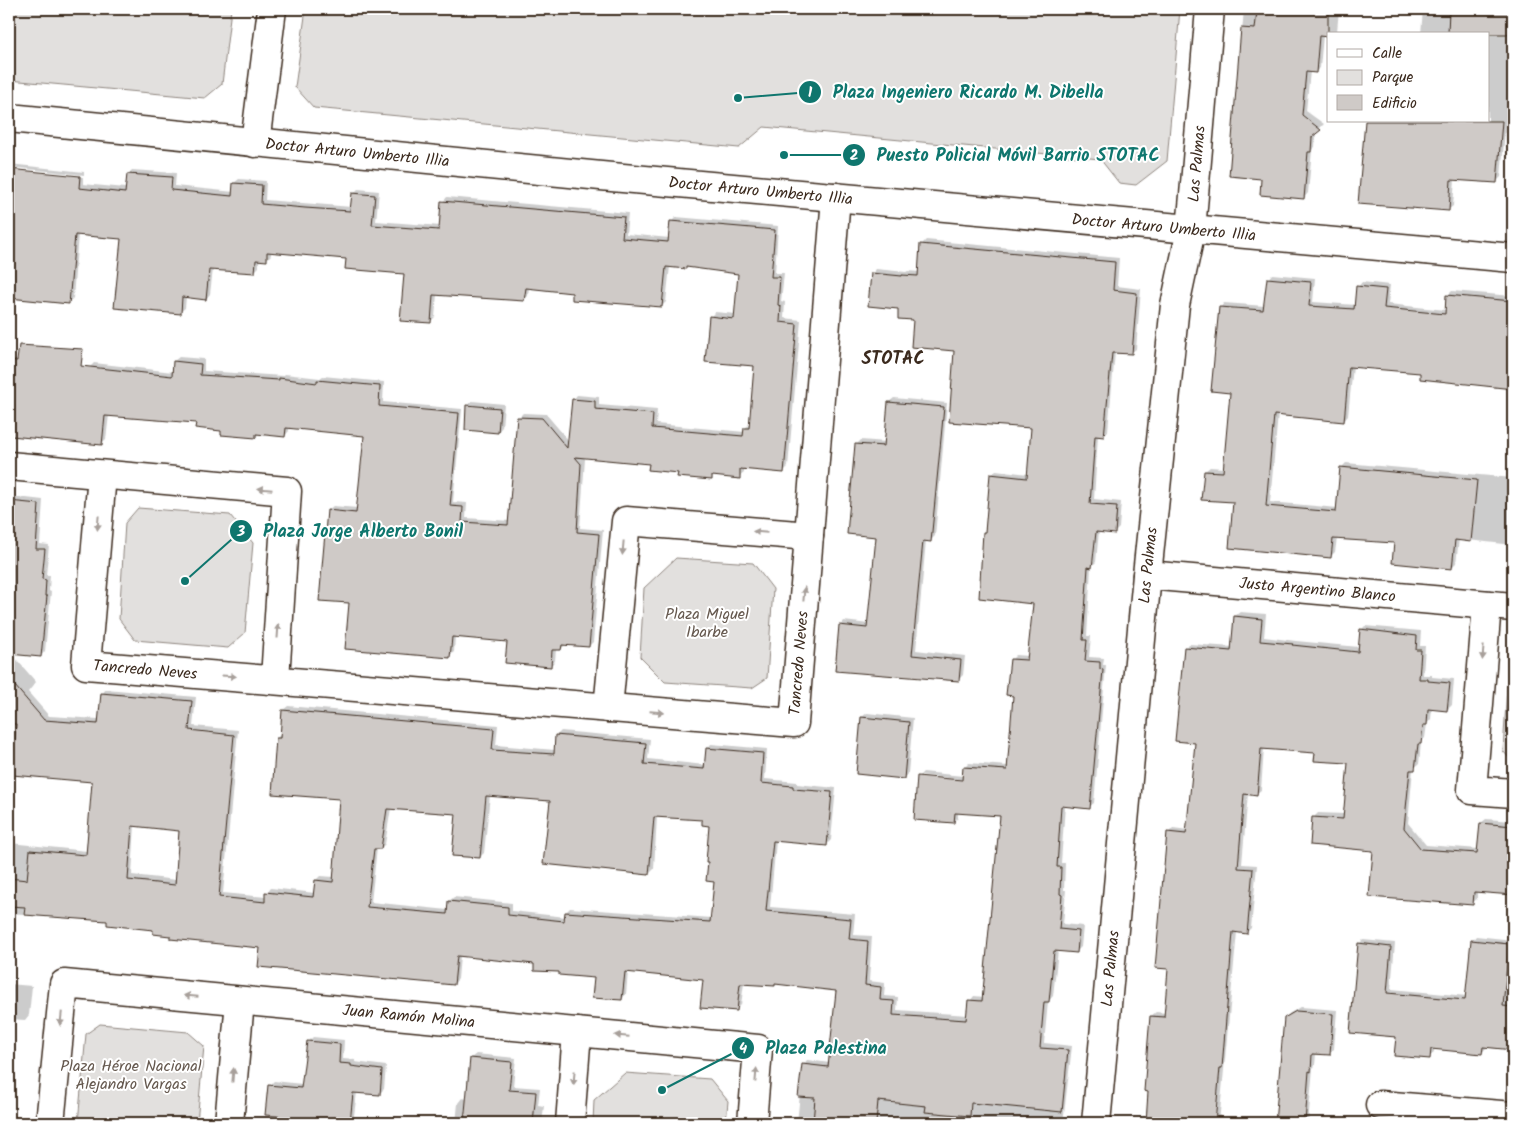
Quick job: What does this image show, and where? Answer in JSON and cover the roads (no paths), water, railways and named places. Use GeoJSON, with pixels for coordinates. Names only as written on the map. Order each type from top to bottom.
{"type":"FeatureCollection","features":[{"type":"Feature","properties":{"kind":"street"},"geometry":{"type":"LineString","coordinates":[[255,143],[272,9]]}},
{"type":"Feature","properties":{"kind":"street","name":"Las Palmas"},"geometry":{"type":"LineString","coordinates":[[1096,1123],[1147,575],[1175,306],[1191,230],[1210,9]]}},
{"type":"Feature","properties":{"kind":"street","name":"Doctor Arturo Umberto Illia"},"geometry":{"type":"LineString","coordinates":[[9,118],[255,143],[1513,258]]}},
{"type":"Feature","properties":{"kind":"street","name":"Tancredo Neves"},"geometry":{"type":"LineString","coordinates":[[102,475],[86,665],[794,723],[836,197]]}},
{"type":"Feature","properties":{"kind":"street"},"geometry":{"type":"LineString","coordinates":[[9,466],[287,491],[275,679]]}},
{"type":"Feature","properties":{"kind":"street"},"geometry":{"type":"LineString","coordinates":[[608,708],[626,521],[809,536]]}},
{"type":"Feature","properties":{"kind":"street","name":"Justo Argentino Blanco"},"geometry":{"type":"LineString","coordinates":[[1147,575],[1500,606],[1472,790],[1513,793]]}},
{"type":"Feature","properties":{"kind":"street","name":"Juan Ramón Molina"},"geometry":{"type":"LineString","coordinates":[[50,1123],[64,984],[758,1049],[752,1123]]}},
{"type":"Feature","properties":{"kind":"street"},"geometry":{"type":"LineString","coordinates":[[229,1123],[240,1001]]}},
{"type":"Feature","properties":{"kind":"street"},"geometry":{"type":"LineString","coordinates":[[570,1123],[578,1032]]}},
{"type":"Feature","properties":{"kind":"street"},"geometry":{"type":"LineString","coordinates":[[1380,1105],[1443,1117],[1513,1116]]}},
{"type":"Feature","properties":{"kind":"place","name":"Plaza Ingeniero Ricardo M. Dibella"},"geometry":{"type":"Point","coordinates":[738,98]}},
{"type":"Feature","properties":{"kind":"place","name":"Puesto Policial Móvil Barrio STOTAC"},"geometry":{"type":"Point","coordinates":[784,155]}},
{"type":"Feature","properties":{"kind":"place","name":"Plaza Jorge Alberto Bonil"},"geometry":{"type":"Point","coordinates":[185,581]}},
{"type":"Feature","properties":{"kind":"place","name":"Plaza Palestina"},"geometry":{"type":"Point","coordinates":[662,1090]}},
{"type":"Feature","properties":{"kind":"district","name":"STOTAC"},"geometry":{"type":"Point","coordinates":[893,359]}},
{"type":"Feature","properties":{"kind":"park label","name":"Plaza Miguel Ibarbe"},"geometry":{"type":"Point","coordinates":[707,623]}},
{"type":"Feature","properties":{"kind":"park label","name":"Plaza Héroe Nacional Alejandro Vargas"},"geometry":{"type":"Point","coordinates":[131,1075]}}]}
